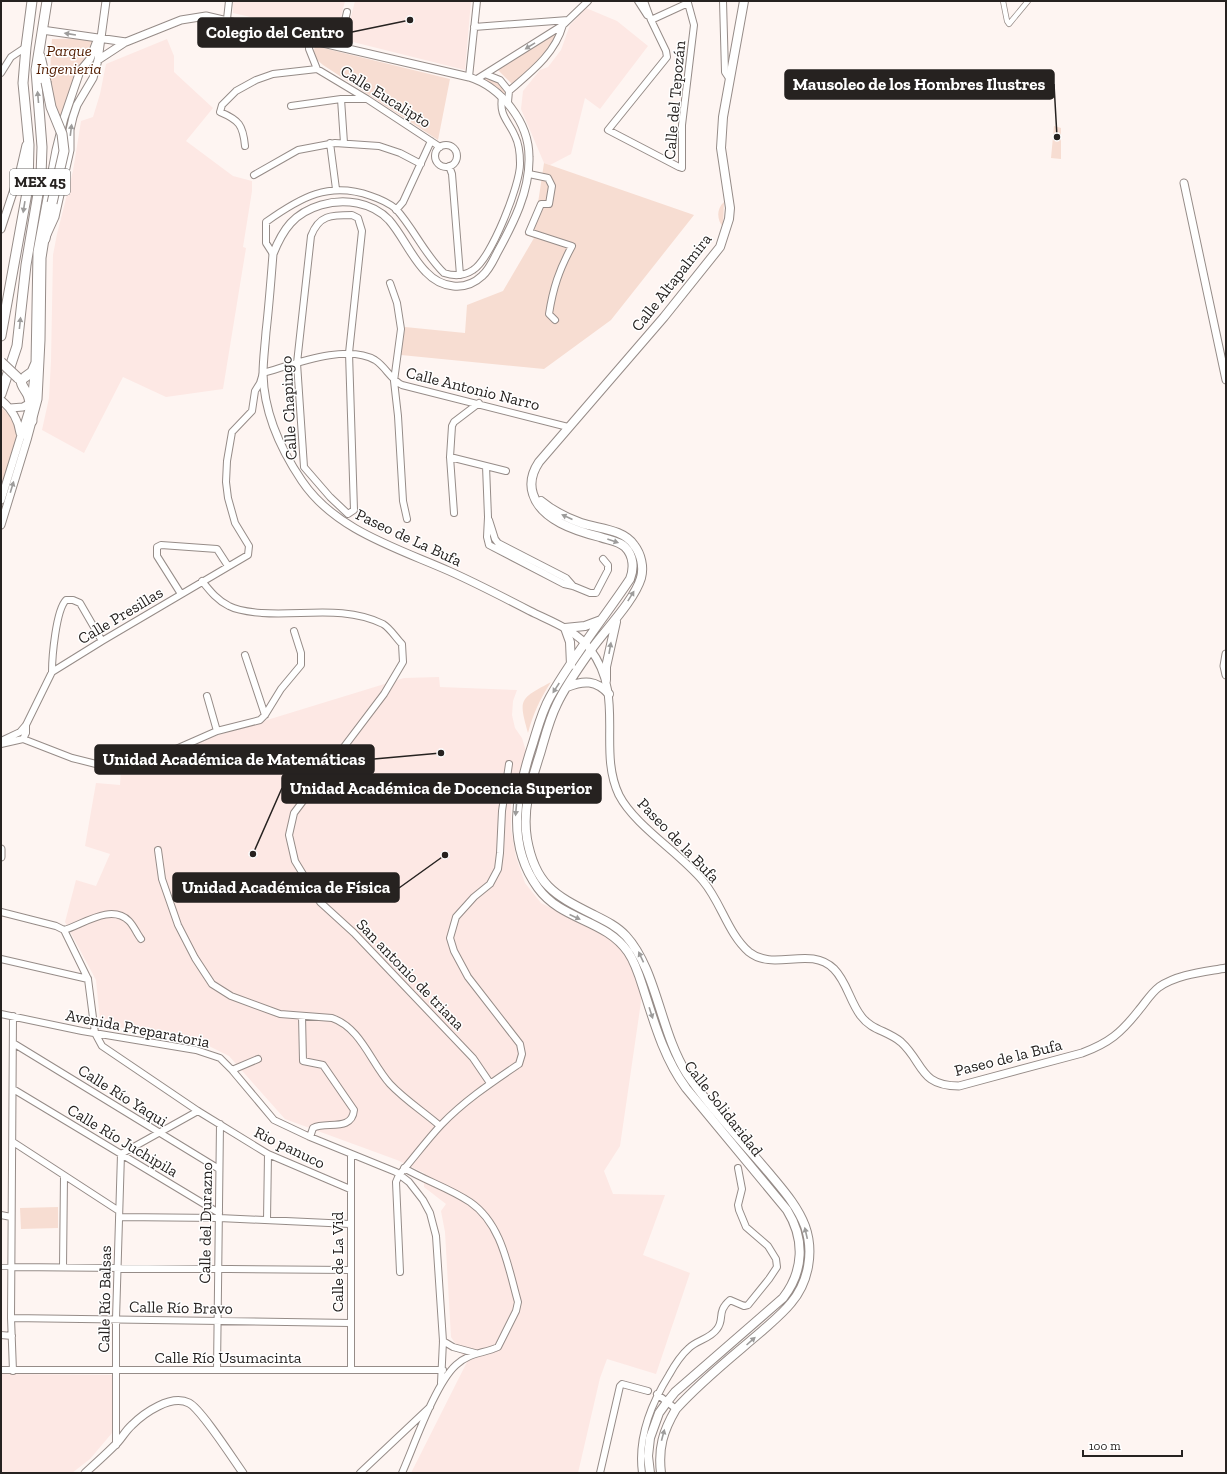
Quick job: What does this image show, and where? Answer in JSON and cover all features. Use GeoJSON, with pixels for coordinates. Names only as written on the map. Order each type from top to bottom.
{"type":"FeatureCollection","features":[{"type":"Feature","properties":{"kind":"main road","name":"MEX 45"},"geometry":{"type":"LineString","coordinates":[[1,336],[28,187],[28,137],[23,83],[32,1]]}},
{"type":"Feature","properties":{"kind":"main road","name":"MEX 45"},"geometry":{"type":"LineString","coordinates":[[1,394],[17,346],[26,265],[43,161],[36,76],[47,1]]}},
{"type":"Feature","properties":{"kind":"main road","name":"Calle Altapalmira"},"geometry":{"type":"LineString","coordinates":[[533,496],[531,480],[535,468],[568,426],[664,317],[720,247],[730,219],[730,208],[721,148],[721,135],[729,78],[744,1]]}},
{"type":"Feature","properties":{"kind":"main road"},"geometry":{"type":"LineString","coordinates":[[39,51],[51,107],[62,134],[64,151],[45,240]]}},
{"type":"Feature","properties":{"kind":"main road"},"geometry":{"type":"LineString","coordinates":[[1,362],[19,379],[21,385],[34,401],[32,421]]}},
{"type":"Feature","properties":{"kind":"main road"},"geometry":{"type":"LineString","coordinates":[[19,379],[32,372],[34,364]]}},
{"type":"Feature","properties":{"kind":"main road"},"geometry":{"type":"LineString","coordinates":[[533,496],[561,515],[582,524],[623,534],[634,544],[641,561],[641,576],[618,616],[612,631],[606,680]]}},
{"type":"Feature","properties":{"kind":"main road"},"geometry":{"type":"LineString","coordinates":[[533,496],[541,508],[554,520],[576,530],[621,544],[630,555],[633,567],[630,579],[602,619],[588,647]]}},
{"type":"Feature","properties":{"kind":"main road"},"geometry":{"type":"LineString","coordinates":[[588,647],[618,616]]}},
{"type":"Feature","properties":{"kind":"main road"},"geometry":{"type":"LineString","coordinates":[[571,665],[570,642],[565,628],[585,626],[602,619]]}},
{"type":"Feature","properties":{"kind":"main road","name":"Calle Solidaridad"},"geometry":{"type":"LineString","coordinates":[[588,647],[571,665],[544,709],[518,795],[516,829],[520,852],[528,871],[544,896],[567,913],[608,932],[619,940],[634,962],[659,1037],[674,1069],[686,1088],[782,1204],[791,1217],[799,1237],[800,1249],[798,1270],[790,1289],[783,1298],[675,1392],[659,1413],[650,1438],[648,1456],[650,1473]]}},
{"type":"Feature","properties":{"kind":"main road","name":"Calle Solidaridad"},"geometry":{"type":"LineString","coordinates":[[588,647],[557,704],[531,781],[526,807],[525,825],[529,849],[535,866],[544,882],[554,893],[562,899],[609,922],[625,934],[633,944],[647,971],[664,1026],[682,1064],[696,1086],[790,1198],[802,1219],[808,1236],[808,1268],[802,1285],[791,1303],[676,1409],[665,1427],[662,1436],[660,1458],[662,1473]]}},
{"type":"Feature","properties":{"kind":"main road"},"geometry":{"type":"LineString","coordinates":[[567,687],[578,682],[594,683],[609,694]]}},
{"type":"Feature","properties":{"kind":"street"},"geometry":{"type":"LineString","coordinates":[[1,500],[34,401],[36,388],[42,258],[45,240],[55,217],[70,150],[70,130],[77,105],[92,81],[98,60],[99,38],[104,1]]}},
{"type":"Feature","properties":{"kind":"street"},"geometry":{"type":"LineString","coordinates":[[228,20],[229,1]]}},
{"type":"Feature","properties":{"kind":"street"},"geometry":{"type":"LineString","coordinates":[[469,77],[477,1]]}},
{"type":"Feature","properties":{"kind":"street"},"geometry":{"type":"LineString","coordinates":[[477,79],[563,25],[588,1]]}},
{"type":"Feature","properties":{"kind":"street","name":"Calle del Tepozán"},"geometry":{"type":"LineString","coordinates":[[638,1],[651,20]]}},
{"type":"Feature","properties":{"kind":"street","name":"Calle del Tepozán"},"geometry":{"type":"LineString","coordinates":[[644,1],[651,20],[666,51],[667,57],[608,130],[682,168],[682,125],[694,25],[688,3],[651,20]]}},
{"type":"Feature","properties":{"kind":"street"},"geometry":{"type":"LineString","coordinates":[[723,1],[724,66],[725,72],[729,78]]}},
{"type":"Feature","properties":{"kind":"street"},"geometry":{"type":"LineString","coordinates":[[1003,1],[1006,21],[1009,24],[1028,1]]}},
{"type":"Feature","properties":{"kind":"street"},"geometry":{"type":"LineString","coordinates":[[339,46],[347,12]]}},
{"type":"Feature","properties":{"kind":"street"},"geometry":{"type":"LineString","coordinates":[[98,60],[126,42],[191,18],[206,16],[477,79],[508,102]]}},
{"type":"Feature","properties":{"kind":"street"},"geometry":{"type":"LineString","coordinates":[[474,27],[568,20]]}},
{"type":"Feature","properties":{"kind":"street"},"geometry":{"type":"LineString","coordinates":[[508,102],[509,91],[542,62],[560,36],[563,25]]}},
{"type":"Feature","properties":{"kind":"street"},"geometry":{"type":"LineString","coordinates":[[42,30],[126,42]]}},
{"type":"Feature","properties":{"kind":"street"},"geometry":{"type":"LineString","coordinates":[[36,388],[34,364],[37,252],[56,150],[70,97],[80,71],[90,59],[99,38]]}},
{"type":"Feature","properties":{"kind":"street","name":"Calle Eucalipto"},"geometry":{"type":"LineString","coordinates":[[309,39],[309,49],[317,69],[367,99],[440,147]]}},
{"type":"Feature","properties":{"kind":"street"},"geometry":{"type":"LineString","coordinates":[[1,73],[10,57],[26,47]]}},
{"type":"Feature","properties":{"kind":"street","name":"Calle Eucalipto"},"geometry":{"type":"LineString","coordinates":[[245,146],[242,127],[234,118],[220,112],[222,105],[236,91],[256,80],[273,74],[317,69]]}},
{"type":"Feature","properties":{"kind":"street"},"geometry":{"type":"LineString","coordinates":[[485,74],[500,80],[509,91]]}},
{"type":"Feature","properties":{"kind":"street"},"geometry":{"type":"LineString","coordinates":[[70,97],[77,105]]}},
{"type":"Feature","properties":{"kind":"street"},"geometry":{"type":"LineString","coordinates":[[273,254],[266,243],[266,222],[302,200],[336,189],[360,192],[378,199],[396,210],[437,267],[444,273],[454,276],[473,270],[486,255],[504,220],[518,182],[520,170],[518,146],[516,137],[500,107],[502,97]]}},
{"type":"Feature","properties":{"kind":"street"},"geometry":{"type":"LineString","coordinates":[[291,106],[341,98],[367,99]]}},
{"type":"Feature","properties":{"kind":"street"},"geometry":{"type":"LineString","coordinates":[[341,98],[344,143]]}},
{"type":"Feature","properties":{"kind":"street","name":"Paseo de La Bufa"},"geometry":{"type":"LineString","coordinates":[[508,102],[526,140],[529,154],[529,174],[515,218],[487,271],[482,277],[464,286],[447,286],[436,281],[426,272],[389,220],[375,210],[357,203],[341,200],[307,209],[294,219],[280,236],[273,254],[263,373],[269,411],[277,436],[302,481],[330,512],[366,535],[452,572],[565,628],[575,635]]}},
{"type":"Feature","properties":{"kind":"street"},"geometry":{"type":"LineString","coordinates":[[1,228],[20,171],[28,137]]}},
{"type":"Feature","properties":{"kind":"street"},"geometry":{"type":"LineString","coordinates":[[396,210],[403,202],[431,141]]}},
{"type":"Feature","properties":{"kind":"street"},"geometry":{"type":"LineString","coordinates":[[330,143],[336,189]]}},
{"type":"Feature","properties":{"kind":"street"},"geometry":{"type":"LineString","coordinates":[[254,175],[298,150],[330,143],[379,146],[400,153],[421,164]]}},
{"type":"Feature","properties":{"kind":"street"},"geometry":{"type":"LineString","coordinates":[[448,146],[456,152],[456,159],[449,166],[442,166],[437,162],[435,155],[440,147],[448,146]]}},
{"type":"Feature","properties":{"kind":"street"},"geometry":{"type":"LineString","coordinates":[[449,166],[452,174],[460,275]]}},
{"type":"Feature","properties":{"kind":"street"},"geometry":{"type":"LineString","coordinates":[[529,174],[548,178],[552,186],[549,204],[540,204],[529,232],[572,246],[559,270],[552,293],[549,314],[555,320]]}},
{"type":"Feature","properties":{"kind":"street"},"geometry":{"type":"LineString","coordinates":[[1184,183],[1226,380]]}},
{"type":"Feature","properties":{"kind":"street","name":"Calle Chapingo"},"geometry":{"type":"LineString","coordinates":[[352,215],[358,218],[361,223],[362,232],[349,353],[354,510],[348,514],[330,497],[304,467],[297,363],[311,236],[315,226],[322,220],[332,216],[352,215]]}},
{"type":"Feature","properties":{"kind":"street"},"geometry":{"type":"LineString","coordinates":[[390,283],[398,303],[401,329],[394,381],[398,416],[403,501],[407,519]]}},
{"type":"Feature","properties":{"kind":"street","name":"Calle Antonio Narro"},"geometry":{"type":"LineString","coordinates":[[263,373],[297,363],[332,355],[349,353],[366,356],[373,359],[386,370],[394,381],[413,388],[568,426]]}},
{"type":"Feature","properties":{"kind":"street","name":"Calle Presillas"},"geometry":{"type":"LineString","coordinates":[[52,672],[202,581],[248,555],[250,550],[235,523],[228,498],[226,482],[227,461],[232,432],[252,411],[255,391],[260,383],[263,373]]}},
{"type":"Feature","properties":{"kind":"street"},"geometry":{"type":"LineString","coordinates":[[1,400],[9,407],[19,426],[21,438]]}},
{"type":"Feature","properties":{"kind":"street"},"geometry":{"type":"LineString","coordinates":[[9,407],[23,408],[34,401]]}},
{"type":"Feature","properties":{"kind":"street"},"geometry":{"type":"LineString","coordinates":[[454,513],[450,457],[454,422],[479,403]]}},
{"type":"Feature","properties":{"kind":"street"},"geometry":{"type":"LineString","coordinates":[[1,525],[32,421]]}},
{"type":"Feature","properties":{"kind":"street"},"geometry":{"type":"LineString","coordinates":[[450,457],[506,471]]}},
{"type":"Feature","properties":{"kind":"street"},"geometry":{"type":"LineString","coordinates":[[486,466],[488,517],[495,539],[498,543],[566,578],[573,586],[590,593],[596,593],[608,570],[608,566],[603,559]]}},
{"type":"Feature","properties":{"kind":"street"},"geometry":{"type":"LineString","coordinates":[[181,594],[157,556],[157,547],[161,545],[217,550],[221,553],[228,566]]}},
{"type":"Feature","properties":{"kind":"street","name":"San antonio de triana"},"geometry":{"type":"LineString","coordinates":[[202,581],[214,596],[230,607],[249,612],[277,614],[336,612],[361,616],[384,625],[402,644],[403,662],[384,694],[294,813],[289,835],[295,861],[320,902],[354,933],[473,1058],[490,1083]]}},
{"type":"Feature","properties":{"kind":"street"},"geometry":{"type":"LineString","coordinates":[[1,743],[20,732],[26,725],[52,672],[52,656],[61,608],[66,600],[73,600],[80,603],[102,641]]}},
{"type":"Feature","properties":{"kind":"street"},"geometry":{"type":"LineString","coordinates":[[1,743],[22,739],[72,758],[96,764],[142,764],[217,731],[260,720],[265,716],[282,688],[301,665],[301,653],[294,631]]}},
{"type":"Feature","properties":{"kind":"street","name":"Paseo de la Bufa"},"geometry":{"type":"LineString","coordinates":[[575,635],[588,647],[606,680],[609,694],[613,774],[620,796],[630,811],[704,882],[743,946],[760,958],[771,960],[814,958],[828,964],[840,977],[855,1008],[865,1022],[903,1044],[922,1072],[936,1082],[948,1086],[960,1086],[1082,1053],[1100,1046],[1116,1037],[1125,1028],[1152,993],[1165,984],[1184,976],[1226,968]]}},
{"type":"Feature","properties":{"kind":"street"},"geometry":{"type":"LineString","coordinates":[[1226,654],[1224,666],[1226,675]]}},
{"type":"Feature","properties":{"kind":"street"},"geometry":{"type":"LineString","coordinates":[[245,655],[265,716]]}},
{"type":"Feature","properties":{"kind":"street"},"geometry":{"type":"LineString","coordinates":[[207,696],[217,731]]}},
{"type":"Feature","properties":{"kind":"street"},"geometry":{"type":"LineString","coordinates":[[22,739],[26,733],[26,725]]}},
{"type":"Feature","properties":{"kind":"street"},"geometry":{"type":"LineString","coordinates":[[400,1272],[396,1182],[399,1175],[440,1126],[490,1083],[519,1064],[522,1054],[518,1039],[490,1007],[468,977],[454,951],[450,938],[456,916],[474,897],[490,884],[498,869],[502,812],[509,764]]}},
{"type":"Feature","properties":{"kind":"street"},"geometry":{"type":"LineString","coordinates":[[1,849],[1,857]]}},
{"type":"Feature","properties":{"kind":"street"},"geometry":{"type":"LineString","coordinates":[[158,850],[162,879],[178,925],[195,958],[212,984],[230,996],[270,1011],[280,1014],[332,1018],[344,1024],[364,1045],[390,1084],[440,1126]]}},
{"type":"Feature","properties":{"kind":"street"},"geometry":{"type":"LineString","coordinates":[[1,912],[56,926],[64,930],[88,979],[95,1033]]}},
{"type":"Feature","properties":{"kind":"street"},"geometry":{"type":"LineString","coordinates":[[64,930],[77,926],[100,914],[122,916],[129,921],[141,939]]}},
{"type":"Feature","properties":{"kind":"street"},"geometry":{"type":"LineString","coordinates":[[1,959],[88,979]]}},
{"type":"Feature","properties":{"kind":"street","name":"Avenida Preparatoria"},"geometry":{"type":"LineString","coordinates":[[1,1014],[95,1033],[207,1052],[220,1058],[232,1070],[274,1120],[310,1137],[396,1172],[409,1182],[424,1200],[430,1213],[436,1236],[443,1341],[442,1383]]}},
{"type":"Feature","properties":{"kind":"street"},"geometry":{"type":"LineString","coordinates":[[13,1016],[13,1142],[11,1217],[11,1318],[13,1371]]}},
{"type":"Feature","properties":{"kind":"street"},"geometry":{"type":"LineString","coordinates":[[302,1016],[303,1061],[323,1065],[354,1110],[354,1115],[349,1122],[343,1124],[318,1125],[313,1128],[310,1137]]}},
{"type":"Feature","properties":{"kind":"street","name":"Rio panuco"},"geometry":{"type":"LineString","coordinates":[[95,1033],[102,1046],[198,1111],[268,1154],[350,1189]]}},
{"type":"Feature","properties":{"kind":"street","name":"Calle Río Yaqui"},"geometry":{"type":"LineString","coordinates":[[13,1043],[219,1169]]}},
{"type":"Feature","properties":{"kind":"street"},"geometry":{"type":"LineString","coordinates":[[232,1070],[258,1059]]}},
{"type":"Feature","properties":{"kind":"street","name":"Calle Río Juchipila"},"geometry":{"type":"LineString","coordinates":[[13,1089],[219,1215]]}},
{"type":"Feature","properties":{"kind":"street"},"geometry":{"type":"LineString","coordinates":[[121,1154],[198,1111]]}},
{"type":"Feature","properties":{"kind":"street","name":"Calle del Durazno"},"geometry":{"type":"LineString","coordinates":[[217,1370],[220,1124]]}},
{"type":"Feature","properties":{"kind":"street"},"geometry":{"type":"LineString","coordinates":[[13,1142],[119,1214],[219,1215],[268,1220],[350,1224]]}},
{"type":"Feature","properties":{"kind":"street","name":"Calle Río Balsas"},"geometry":{"type":"LineString","coordinates":[[116,1445],[116,1319],[121,1154]]}},
{"type":"Feature","properties":{"kind":"street"},"geometry":{"type":"LineString","coordinates":[[268,1154],[268,1220]]}},
{"type":"Feature","properties":{"kind":"street","name":"Calle de La Vid"},"geometry":{"type":"LineString","coordinates":[[351,1154],[351,1370]]}},
{"type":"Feature","properties":{"kind":"street"},"geometry":{"type":"LineString","coordinates":[[402,1473],[442,1383],[456,1366],[475,1353],[498,1346],[516,1310],[518,1302],[502,1244],[486,1217],[471,1203],[404,1168]]}},
{"type":"Feature","properties":{"kind":"street"},"geometry":{"type":"LineString","coordinates":[[642,1473],[643,1437],[650,1408],[674,1366],[688,1348],[708,1337],[717,1329],[722,1307],[730,1300],[744,1306],[748,1305],[770,1279],[777,1267],[776,1259],[768,1246],[746,1227],[739,1210],[738,1205],[742,1189],[738,1168]]}},
{"type":"Feature","properties":{"kind":"street"},"geometry":{"type":"LineString","coordinates":[[63,1267],[64,1176]]}},
{"type":"Feature","properties":{"kind":"street"},"geometry":{"type":"LineString","coordinates":[[1,1215],[11,1217]]}},
{"type":"Feature","properties":{"kind":"street"},"geometry":{"type":"LineString","coordinates":[[1,1267],[350,1270]]}},
{"type":"Feature","properties":{"kind":"street","name":"Calle Río Bravo"},"geometry":{"type":"LineString","coordinates":[[11,1318],[350,1323]]}},
{"type":"Feature","properties":{"kind":"street"},"geometry":{"type":"LineString","coordinates":[[1,1336],[12,1336]]}},
{"type":"Feature","properties":{"kind":"street"},"geometry":{"type":"LineString","coordinates":[[443,1341],[453,1347],[475,1353]]}},
{"type":"Feature","properties":{"kind":"street","name":"Calle Río Usumacinta"},"geometry":{"type":"LineString","coordinates":[[1,1370],[443,1370]]}},
{"type":"Feature","properties":{"kind":"street"},"geometry":{"type":"LineString","coordinates":[[600,1473],[620,1386],[622,1384],[648,1391]]}},
{"type":"Feature","properties":{"kind":"street"},"geometry":{"type":"LineString","coordinates":[[657,1394],[676,1409]]}},
{"type":"Feature","properties":{"kind":"street"},"geometry":{"type":"LineString","coordinates":[[85,1473],[116,1445],[131,1425],[154,1407],[183,1401],[190,1403],[210,1426],[243,1473]]}},
{"type":"Feature","properties":{"kind":"street"},"geometry":{"type":"LineString","coordinates":[[360,1473],[432,1406]]}},
{"type":"Feature","properties":{"kind":"shaded area"},"geometry":{"type":"Polygon","coordinates":[[[233,1],[345,1],[336,37],[233,13],[233,1]]]}},
{"type":"Feature","properties":{"kind":"shaded area"},"geometry":{"type":"Polygon","coordinates":[[[355,1],[471,1],[465,70],[345,40],[355,1]]]}},
{"type":"Feature","properties":{"kind":"shaded area"},"geometry":{"type":"Polygon","coordinates":[[[586,8],[617,21],[648,46],[600,109],[585,98],[571,154],[550,165],[544,163],[521,109],[523,91],[540,70],[548,67],[561,50],[570,25],[586,8]]]}},
{"type":"Feature","properties":{"kind":"shaded area"},"geometry":{"type":"Polygon","coordinates":[[[167,39],[174,56],[174,72],[213,108],[186,141],[233,176],[252,181],[252,191],[243,247],[246,248],[223,389],[166,397],[123,377],[84,453],[42,430],[49,398],[53,255],[57,234],[73,171],[81,121],[93,117],[100,94],[106,64],[167,39]]]}},
{"type":"Feature","properties":{"kind":"shaded area"},"geometry":{"type":"Polygon","coordinates":[[[439,677],[440,687],[517,690],[513,701],[512,715],[515,728],[522,738],[526,751],[511,805],[511,829],[516,857],[525,883],[541,903],[608,937],[624,952],[642,995],[620,1146],[604,1171],[613,1194],[665,1195],[643,1255],[690,1273],[656,1374],[607,1359],[600,1378],[578,1473],[411,1473],[467,1362],[451,1337],[445,1232],[441,1211],[446,1204],[424,1187],[424,1173],[397,1160],[285,1119],[229,1056],[203,1043],[108,1025],[100,1020],[96,980],[65,922],[76,880],[96,886],[110,854],[85,846],[96,783],[120,785],[121,767],[142,766],[218,735],[404,678],[439,677]]]}},
{"type":"Feature","properties":{"kind":"shaded area"},"geometry":{"type":"Polygon","coordinates":[[[1,1374],[112,1375],[112,1433],[90,1459],[72,1473],[1,1473],[1,1374]]]}},
{"type":"Feature","properties":{"kind":"green space"},"geometry":{"type":"Polygon","coordinates":[[[555,33],[557,36],[539,60],[512,84],[498,70],[555,33]]]}},
{"type":"Feature","properties":{"kind":"green space","name":"Parque Ingenieria"},"geometry":{"type":"Polygon","coordinates":[[[97,38],[62,126],[55,105],[51,83],[52,39],[97,38]]]}},
{"type":"Feature","properties":{"kind":"green space"},"geometry":{"type":"Polygon","coordinates":[[[315,46],[450,79],[438,140],[323,65],[315,57],[315,46]]]}},
{"type":"Feature","properties":{"kind":"green space"},"geometry":{"type":"Polygon","coordinates":[[[486,78],[498,83],[505,92],[504,96],[482,80],[486,78]]]}},
{"type":"Feature","properties":{"kind":"green space"},"geometry":{"type":"Polygon","coordinates":[[[1054,126],[1061,128],[1061,159],[1051,158],[1054,126]]]}},
{"type":"Feature","properties":{"kind":"green space"},"geometry":{"type":"Polygon","coordinates":[[[544,163],[694,215],[611,320],[544,369],[401,355],[405,327],[465,333],[467,305],[503,291],[534,238],[525,235],[538,203],[544,163]]]}},
{"type":"Feature","properties":{"kind":"green space"},"geometry":{"type":"Polygon","coordinates":[[[724,202],[723,227],[718,214],[721,205],[724,202]]]}},
{"type":"Feature","properties":{"kind":"green space"},"geometry":{"type":"Polygon","coordinates":[[[2,408],[8,414],[16,427],[17,436],[1,488],[2,408]]]}},
{"type":"Feature","properties":{"kind":"green space"},"geometry":{"type":"Polygon","coordinates":[[[551,682],[537,707],[528,733],[523,713],[524,701],[527,696],[551,682]]]}},
{"type":"Feature","properties":{"kind":"green space"},"geometry":{"type":"Polygon","coordinates":[[[58,1207],[58,1228],[21,1229],[20,1208],[58,1207]]]}},
{"type":"Feature","properties":{"kind":"place","name":"Colegio del Centro"},"geometry":{"type":"Point","coordinates":[410,20]}},
{"type":"Feature","properties":{"kind":"place","name":"Mausoleo de los Hombres Ilustres"},"geometry":{"type":"Point","coordinates":[1057,137]}},
{"type":"Feature","properties":{"kind":"place","name":"Unidad Académica de Matemáticas"},"geometry":{"type":"Point","coordinates":[441,753]}},
{"type":"Feature","properties":{"kind":"place","name":"Unidad Académica de Docencia Superior"},"geometry":{"type":"Point","coordinates":[253,854]}},
{"type":"Feature","properties":{"kind":"place","name":"Unidad Académica de Física"},"geometry":{"type":"Point","coordinates":[445,855]}}]}
